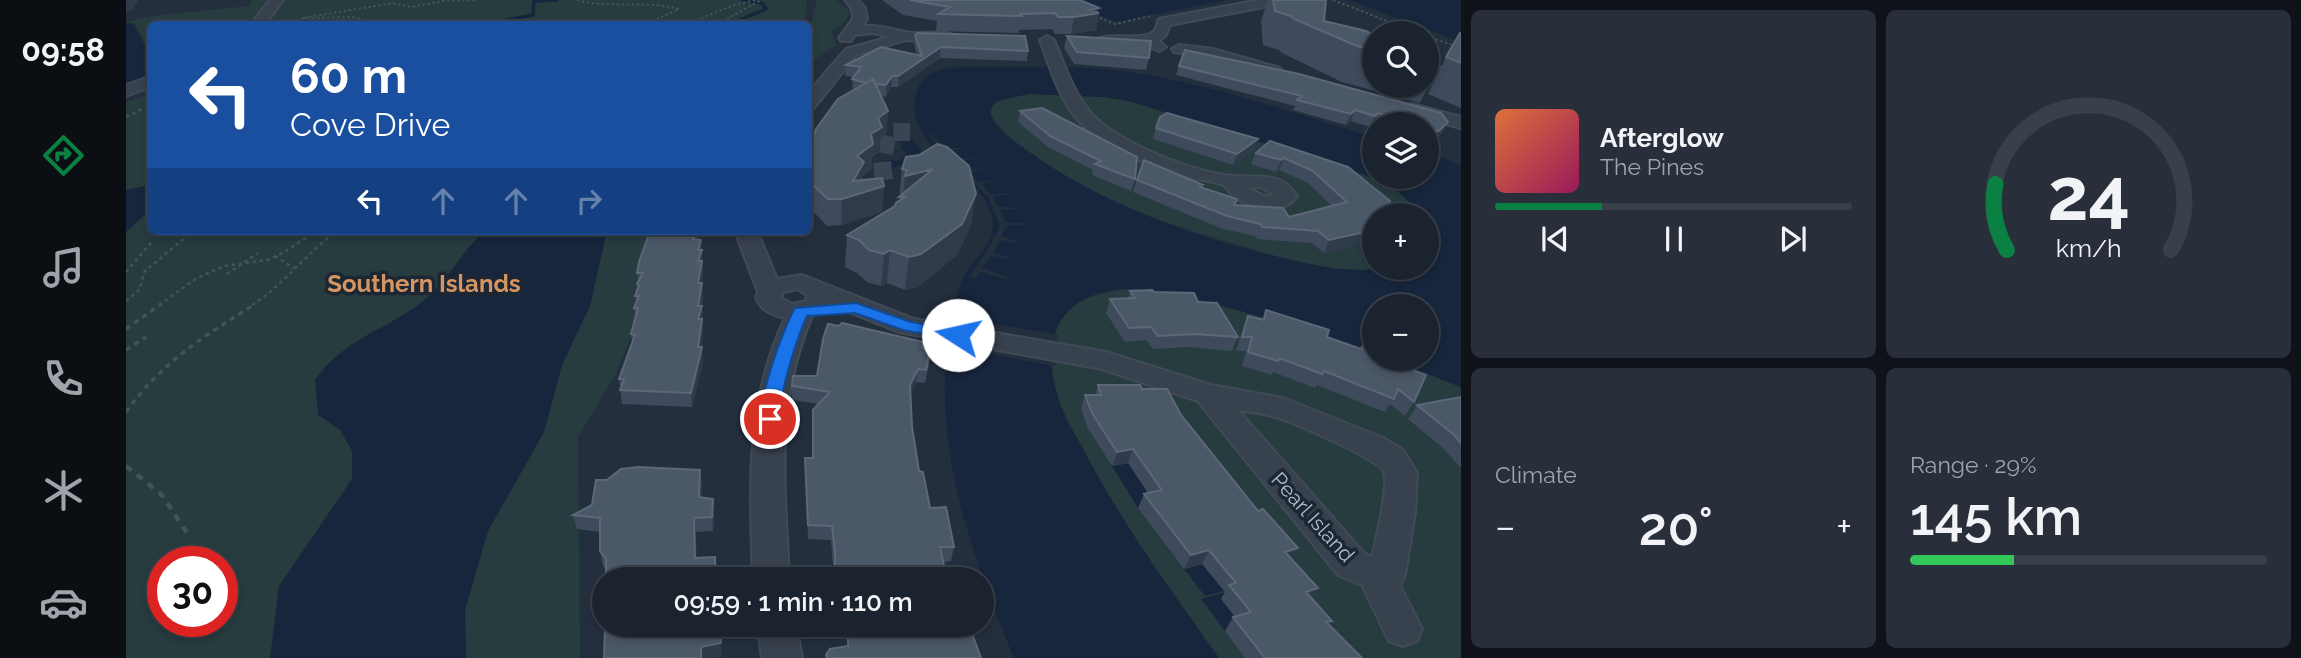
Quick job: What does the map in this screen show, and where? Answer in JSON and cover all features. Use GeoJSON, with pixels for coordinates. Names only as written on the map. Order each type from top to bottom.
{"type":"FeatureCollection","features":[{"type":"Feature","properties":{"kind":"street"},"geometry":{"type":"LineString","coordinates":[[260,21],[277,0]]}},
{"type":"Feature","properties":{"kind":"street"},"geometry":{"type":"LineString","coordinates":[[272,21],[287,0]]}},
{"type":"Feature","properties":{"kind":"street"},"geometry":{"type":"LineString","coordinates":[[812,98],[852,35],[858,8],[851,0]]}},
{"type":"Feature","properties":{"kind":"street"},"geometry":{"type":"LineString","coordinates":[[1156,34],[1164,22],[1250,5],[1284,3]]}},
{"type":"Feature","properties":{"kind":"street"},"geometry":{"type":"LineString","coordinates":[[1085,41],[1126,42],[1156,34],[1180,44],[1284,74]]}},
{"type":"Feature","properties":{"kind":"street"},"geometry":{"type":"LineString","coordinates":[[852,35],[972,38]]}},
{"type":"Feature","properties":{"kind":"street"},"geometry":{"type":"LineString","coordinates":[[852,35],[882,37]]}},
{"type":"Feature","properties":{"kind":"street"},"geometry":{"type":"LineString","coordinates":[[1048,40],[1055,61],[1085,117],[1115,138],[1163,162],[1237,183]]}},
{"type":"Feature","properties":{"kind":"street"},"geometry":{"type":"LineString","coordinates":[[126,93],[147,86]]}},
{"type":"Feature","properties":{"kind":"street"},"geometry":{"type":"LineString","coordinates":[[1400,105],[1461,123]]}},
{"type":"Feature","properties":{"kind":"street"},"geometry":{"type":"LineString","coordinates":[[748,235],[787,343]]}},
{"type":"Feature","properties":{"kind":"street"},"geometry":{"type":"LineString","coordinates":[[757,258],[806,299]]}},
{"type":"Feature","properties":{"kind":"street"},"geometry":{"type":"LineString","coordinates":[[772,299],[781,284],[806,299],[856,308],[908,327],[1106,361],[1208,394],[1283,408],[1372,446],[1392,458],[1401,473],[1398,513],[1387,575],[1376,574]]}},
{"type":"Feature","properties":{"kind":"street"},"geometry":{"type":"LineString","coordinates":[[771,567],[769,427],[773,394],[787,343],[806,299]]}},
{"type":"Feature","properties":{"kind":"street","name":"Pearl Island"},"geometry":{"type":"LineString","coordinates":[[1208,394],[1351,564],[1376,574]]}},
{"type":"Feature","properties":{"kind":"street"},"geometry":{"type":"LineString","coordinates":[[1376,574],[1403,629]]}},
{"type":"Feature","properties":{"kind":"street"},"geometry":{"type":"LineString","coordinates":[[779,637],[782,658]]}},
{"type":"Feature","properties":{"kind":"path"},"geometry":{"type":"LineString","coordinates":[[373,21],[351,17],[302,18],[393,3],[411,6],[477,0]]}},
{"type":"Feature","properties":{"kind":"path"},"geometry":{"type":"LineString","coordinates":[[577,0],[622,5],[669,4],[679,9],[654,21]]}},
{"type":"Feature","properties":{"kind":"path"},"geometry":{"type":"LineString","coordinates":[[735,0],[743,3]]}},
{"type":"Feature","properties":{"kind":"path"},"geometry":{"type":"LineString","coordinates":[[1333,0],[1387,21]]}},
{"type":"Feature","properties":{"kind":"path"},"geometry":{"type":"LineString","coordinates":[[695,21],[743,3],[757,1]]}},
{"type":"Feature","properties":{"kind":"path"},"geometry":{"type":"LineString","coordinates":[[723,21],[757,1]]}},
{"type":"Feature","properties":{"kind":"path"},"geometry":{"type":"LineString","coordinates":[[1092,15],[1156,34]]}},
{"type":"Feature","properties":{"kind":"path"},"geometry":{"type":"LineString","coordinates":[[1439,40],[1461,48]]}},
{"type":"Feature","properties":{"kind":"path"},"geometry":{"type":"LineString","coordinates":[[126,117],[147,106]]}},
{"type":"Feature","properties":{"kind":"path"},"geometry":{"type":"LineString","coordinates":[[126,302],[140,289],[144,272],[188,235]]}},
{"type":"Feature","properties":{"kind":"path"},"geometry":{"type":"LineString","coordinates":[[126,329],[197,278],[224,266],[275,256],[309,235]]}},
{"type":"Feature","properties":{"kind":"path"},"geometry":{"type":"LineString","coordinates":[[126,412],[144,387],[179,353],[265,297],[331,235]]}},
{"type":"Feature","properties":{"kind":"path"},"geometry":{"type":"LineString","coordinates":[[126,272],[151,243]]}},
{"type":"Feature","properties":{"kind":"path"},"geometry":{"type":"LineString","coordinates":[[228,274],[258,253]]}},
{"type":"Feature","properties":{"kind":"path"},"geometry":{"type":"LineString","coordinates":[[275,256],[294,268]]}},
{"type":"Feature","properties":{"kind":"path"},"geometry":{"type":"LineString","coordinates":[[126,350],[146,337]]}},
{"type":"Feature","properties":{"kind":"path"},"geometry":{"type":"LineString","coordinates":[[126,466],[137,472],[173,506],[187,533]]}},
{"type":"Feature","properties":{"kind":"green space"},"geometry":{"type":"Polygon","coordinates":[[[252,0],[807,0],[804,21],[147,21],[147,47],[135,24],[126,22],[152,16],[249,6],[252,0]]]}},
{"type":"Feature","properties":{"kind":"green space"},"geometry":{"type":"Polygon","coordinates":[[[817,0],[836,0],[849,11],[845,21],[831,32],[837,45],[812,61],[812,21],[817,0]]]}},
{"type":"Feature","properties":{"kind":"green space"},"geometry":{"type":"Polygon","coordinates":[[[147,94],[147,235],[672,235],[616,374],[578,437],[580,658],[126,658],[126,102],[147,94]]]}},
{"type":"Feature","properties":{"kind":"green space"},"geometry":{"type":"Polygon","coordinates":[[[1029,94],[1104,97],[1129,101],[1356,171],[1362,174],[1362,189],[1393,189],[1408,203],[1362,203],[1362,270],[1309,264],[1275,256],[1140,213],[1073,182],[1014,141],[991,116],[992,105],[1004,98],[1029,94]]]}},
{"type":"Feature","properties":{"kind":"green space"},"geometry":{"type":"Polygon","coordinates":[[[1125,289],[1155,291],[1219,303],[1362,349],[1362,371],[1420,371],[1461,387],[1461,658],[1219,658],[1117,509],[1062,409],[1053,374],[1053,338],[1063,316],[1075,304],[1100,294],[1125,289]]]}},
{"type":"Feature","properties":{"kind":"water"},"geometry":{"type":"Polygon","coordinates":[[[1060,0],[1226,0],[1117,22],[1060,0]]]}},
{"type":"Feature","properties":{"kind":"water"},"geometry":{"type":"Polygon","coordinates":[[[1348,0],[1461,0],[1461,42],[1439,34],[1439,21],[1404,21],[1348,0]]]}},
{"type":"Feature","properties":{"kind":"water"},"geometry":{"type":"Polygon","coordinates":[[[126,23],[134,24],[147,51],[147,77],[126,84],[126,23]]]}},
{"type":"Feature","properties":{"kind":"water"},"geometry":{"type":"Polygon","coordinates":[[[960,67],[1048,67],[1136,73],[1256,101],[1362,133],[1362,174],[1129,101],[1104,97],[1029,94],[997,101],[989,110],[994,122],[1003,132],[1056,170],[1128,207],[1166,223],[1244,248],[1320,266],[1362,270],[1362,280],[1439,280],[1439,203],[1409,203],[1393,189],[1439,189],[1439,157],[1461,165],[1461,387],[1420,371],[1439,371],[1439,294],[1362,294],[1362,349],[1248,313],[1147,290],[1127,289],[1102,293],[1082,301],[1067,313],[1057,328],[1052,346],[1051,366],[1065,416],[1131,532],[1219,658],[1014,658],[994,608],[994,567],[979,567],[958,494],[950,451],[945,408],[946,365],[957,297],[965,274],[987,244],[993,227],[985,200],[974,185],[930,143],[920,128],[915,111],[917,91],[928,76],[940,70],[960,67]]]}},
{"type":"Feature","properties":{"kind":"water"},"geometry":{"type":"Polygon","coordinates":[[[892,134],[909,135],[935,167],[896,166],[893,170],[883,169],[886,160],[899,161],[907,155],[905,150],[901,149],[903,143],[891,139],[892,134]]]}},
{"type":"Feature","properties":{"kind":"water"},"geometry":{"type":"Polygon","coordinates":[[[147,186],[147,213],[126,232],[126,190],[147,186]]]}},
{"type":"Feature","properties":{"kind":"water"},"geometry":{"type":"Polygon","coordinates":[[[481,235],[606,235],[590,306],[562,365],[544,432],[488,531],[465,610],[466,658],[270,658],[279,586],[352,479],[352,451],[340,430],[318,415],[315,380],[341,353],[428,297],[481,235]]]}},
{"type":"Feature","properties":{"kind":"water"},"geometry":{"type":"Polygon","coordinates":[[[1129,463],[1156,505],[1138,508],[1112,466],[1129,463]]]}},
{"type":"Feature","properties":{"kind":"water"},"geometry":{"type":"Polygon","coordinates":[[[1202,564],[1258,581],[1205,596],[1184,569],[1202,564]]]}},
{"type":"Feature","properties":{"kind":"water"},"geometry":{"type":"Polygon","coordinates":[[[1250,585],[1222,599],[1243,626],[1225,631],[1201,599],[1250,585]]]}},
{"type":"Feature","properties":{"kind":"pier"},"geometry":{"type":"Polygon","coordinates":[[[928,135],[932,135],[947,149],[967,147],[950,151],[957,160],[978,157],[960,162],[967,170],[988,168],[970,173],[979,182],[1000,179],[982,184],[990,194],[1014,193],[993,197],[998,207],[1023,208],[1000,210],[1005,222],[1031,224],[1006,226],[1001,236],[1026,245],[1000,240],[993,252],[1018,261],[991,256],[982,268],[1008,277],[1007,279],[981,272],[975,279],[970,277],[994,239],[988,237],[989,235],[996,236],[1000,225],[988,197],[928,135]]]}},
{"type":"Feature","properties":{"kind":"pier"},"geometry":{"type":"Polygon","coordinates":[[[950,316],[1058,335],[1055,366],[944,346],[950,316]]]}},
{"type":"Feature","properties":{"kind":"building"},"geometry":{"type":"Polygon","coordinates":[[[910,0],[1080,0],[1099,8],[1090,10],[1099,13],[1074,17],[1058,17],[1055,13],[1021,14],[1022,16],[938,14],[950,7],[910,0]]]}},
{"type":"Feature","properties":{"kind":"building"},"geometry":{"type":"Polygon","coordinates":[[[1273,0],[1326,0],[1324,21],[1362,30],[1362,47],[1291,16],[1275,11],[1273,0]]]}},
{"type":"Feature","properties":{"kind":"building"},"geometry":{"type":"Polygon","coordinates":[[[1461,33],[1461,63],[1446,57],[1461,33]]]}},
{"type":"Feature","properties":{"kind":"building"},"geometry":{"type":"Polygon","coordinates":[[[915,35],[1025,36],[1028,51],[941,47],[898,76],[892,76],[886,85],[875,84],[873,79],[866,83],[852,79],[861,67],[846,65],[881,47],[922,56],[915,35]]]}},
{"type":"Feature","properties":{"kind":"building"},"geometry":{"type":"Polygon","coordinates":[[[1067,36],[1151,41],[1149,58],[1077,52],[1067,36]]]}},
{"type":"Feature","properties":{"kind":"building"},"geometry":{"type":"Polygon","coordinates":[[[1185,50],[1299,74],[1362,91],[1362,98],[1386,98],[1437,112],[1355,110],[1351,114],[1297,100],[1302,96],[1179,66],[1185,50]]]}},
{"type":"Feature","properties":{"kind":"building"},"geometry":{"type":"Polygon","coordinates":[[[873,79],[888,111],[878,118],[882,127],[871,134],[873,144],[857,156],[864,162],[853,181],[882,178],[884,186],[842,199],[828,199],[812,184],[812,139],[838,99],[873,79]]]}},
{"type":"Feature","properties":{"kind":"building"},"geometry":{"type":"Polygon","coordinates":[[[1042,108],[1137,157],[1135,179],[1095,164],[1101,161],[1050,136],[1020,111],[1042,108]]]}},
{"type":"Feature","properties":{"kind":"building"},"geometry":{"type":"Polygon","coordinates":[[[1439,112],[1441,113],[1448,122],[1439,131],[1439,112]]]}},
{"type":"Feature","properties":{"kind":"building"},"geometry":{"type":"Polygon","coordinates":[[[1167,113],[1258,139],[1237,154],[1156,128],[1160,117],[1167,113]]]}},
{"type":"Feature","properties":{"kind":"building"},"geometry":{"type":"Polygon","coordinates":[[[1270,141],[1348,167],[1362,178],[1362,189],[1375,189],[1390,201],[1362,203],[1362,233],[1329,240],[1318,231],[1262,227],[1260,224],[1227,216],[1137,180],[1144,160],[1203,185],[1200,187],[1237,199],[1234,205],[1283,208],[1289,217],[1347,202],[1313,171],[1284,158],[1281,160],[1256,153],[1270,141]]]}},
{"type":"Feature","properties":{"kind":"building"},"geometry":{"type":"Polygon","coordinates":[[[937,144],[947,147],[969,166],[976,194],[962,224],[921,254],[909,257],[890,250],[884,254],[869,250],[859,240],[847,235],[895,206],[906,196],[899,197],[933,169],[905,176],[907,170],[902,169],[906,157],[919,155],[937,144]]]}},
{"type":"Feature","properties":{"kind":"building"},"geometry":{"type":"Polygon","coordinates":[[[649,235],[694,235],[693,239],[701,240],[698,250],[702,250],[698,261],[702,261],[698,283],[702,283],[698,306],[702,306],[698,319],[702,319],[698,347],[702,347],[691,393],[620,390],[624,379],[619,379],[635,335],[631,334],[638,308],[634,308],[639,296],[635,296],[643,273],[637,273],[649,235]]]}},
{"type":"Feature","properties":{"kind":"building"},"geometry":{"type":"Polygon","coordinates":[[[1130,291],[1194,293],[1198,302],[1217,303],[1238,337],[1195,334],[1158,336],[1151,327],[1129,328],[1110,299],[1135,298],[1130,291]]]}},
{"type":"Feature","properties":{"kind":"building"},"geometry":{"type":"Polygon","coordinates":[[[1266,310],[1329,330],[1327,337],[1362,347],[1362,371],[1415,371],[1426,375],[1414,402],[1398,389],[1394,399],[1324,371],[1322,374],[1279,358],[1278,361],[1248,352],[1252,337],[1242,337],[1248,316],[1264,320],[1266,310]]]}},
{"type":"Feature","properties":{"kind":"building"},"geometry":{"type":"Polygon","coordinates":[[[842,323],[923,342],[922,347],[930,350],[926,370],[918,369],[910,385],[912,427],[919,471],[923,472],[930,508],[946,507],[954,547],[940,547],[944,567],[835,567],[832,526],[808,525],[805,458],[813,458],[813,410],[830,392],[792,386],[793,376],[817,376],[828,324],[839,326],[842,323]]]}},
{"type":"Feature","properties":{"kind":"building"},"geometry":{"type":"Polygon","coordinates":[[[1098,385],[1140,385],[1142,389],[1167,389],[1181,415],[1258,511],[1263,509],[1298,548],[1285,552],[1318,588],[1306,592],[1332,621],[1326,622],[1362,658],[1265,658],[1233,617],[1251,612],[1229,585],[1236,583],[1209,550],[1191,555],[1144,494],[1162,490],[1133,449],[1117,452],[1092,413],[1085,395],[1101,395],[1098,385]]]}},
{"type":"Feature","properties":{"kind":"building"},"geometry":{"type":"Polygon","coordinates":[[[1461,397],[1461,443],[1417,405],[1461,397]]]}},
{"type":"Feature","properties":{"kind":"building"},"geometry":{"type":"Polygon","coordinates":[[[638,467],[700,470],[699,497],[713,499],[712,517],[694,518],[695,558],[715,557],[715,567],[606,567],[606,559],[600,551],[600,518],[573,515],[592,505],[596,480],[607,480],[621,469],[638,467]]]}},
{"type":"Feature","properties":{"kind":"building"},"geometry":{"type":"Polygon","coordinates":[[[605,637],[720,637],[721,643],[701,647],[701,658],[604,658],[605,637]]]}},
{"type":"Feature","properties":{"kind":"building"},"geometry":{"type":"Polygon","coordinates":[[[848,637],[973,637],[981,658],[827,658],[830,649],[848,646],[848,637]]]}},
{"type":"Feature","properties":{"kind":"waterway"},"geometry":{"type":"LineString","coordinates":[[502,21],[533,15],[534,1],[557,0]]}},
{"type":"Feature","properties":{"kind":"waterway"},"geometry":{"type":"LineString","coordinates":[[737,21],[766,9],[762,3],[743,0]]}},
{"type":"Feature","properties":{"kind":"tunnel"},"geometry":{"type":"LineString","coordinates":[[884,180],[882,162],[888,132],[910,132]]}},
{"type":"Feature","properties":{"kind":"district","name":"Southern Islands"},"geometry":{"type":"Point","coordinates":[424,283]}},
{"type":"Feature","properties":{"kind":"route"},"geometry":{"type":"LineString","coordinates":[[770,419],[773,394],[787,343],[801,312],[856,308],[908,327],[958,335]]}}]}
